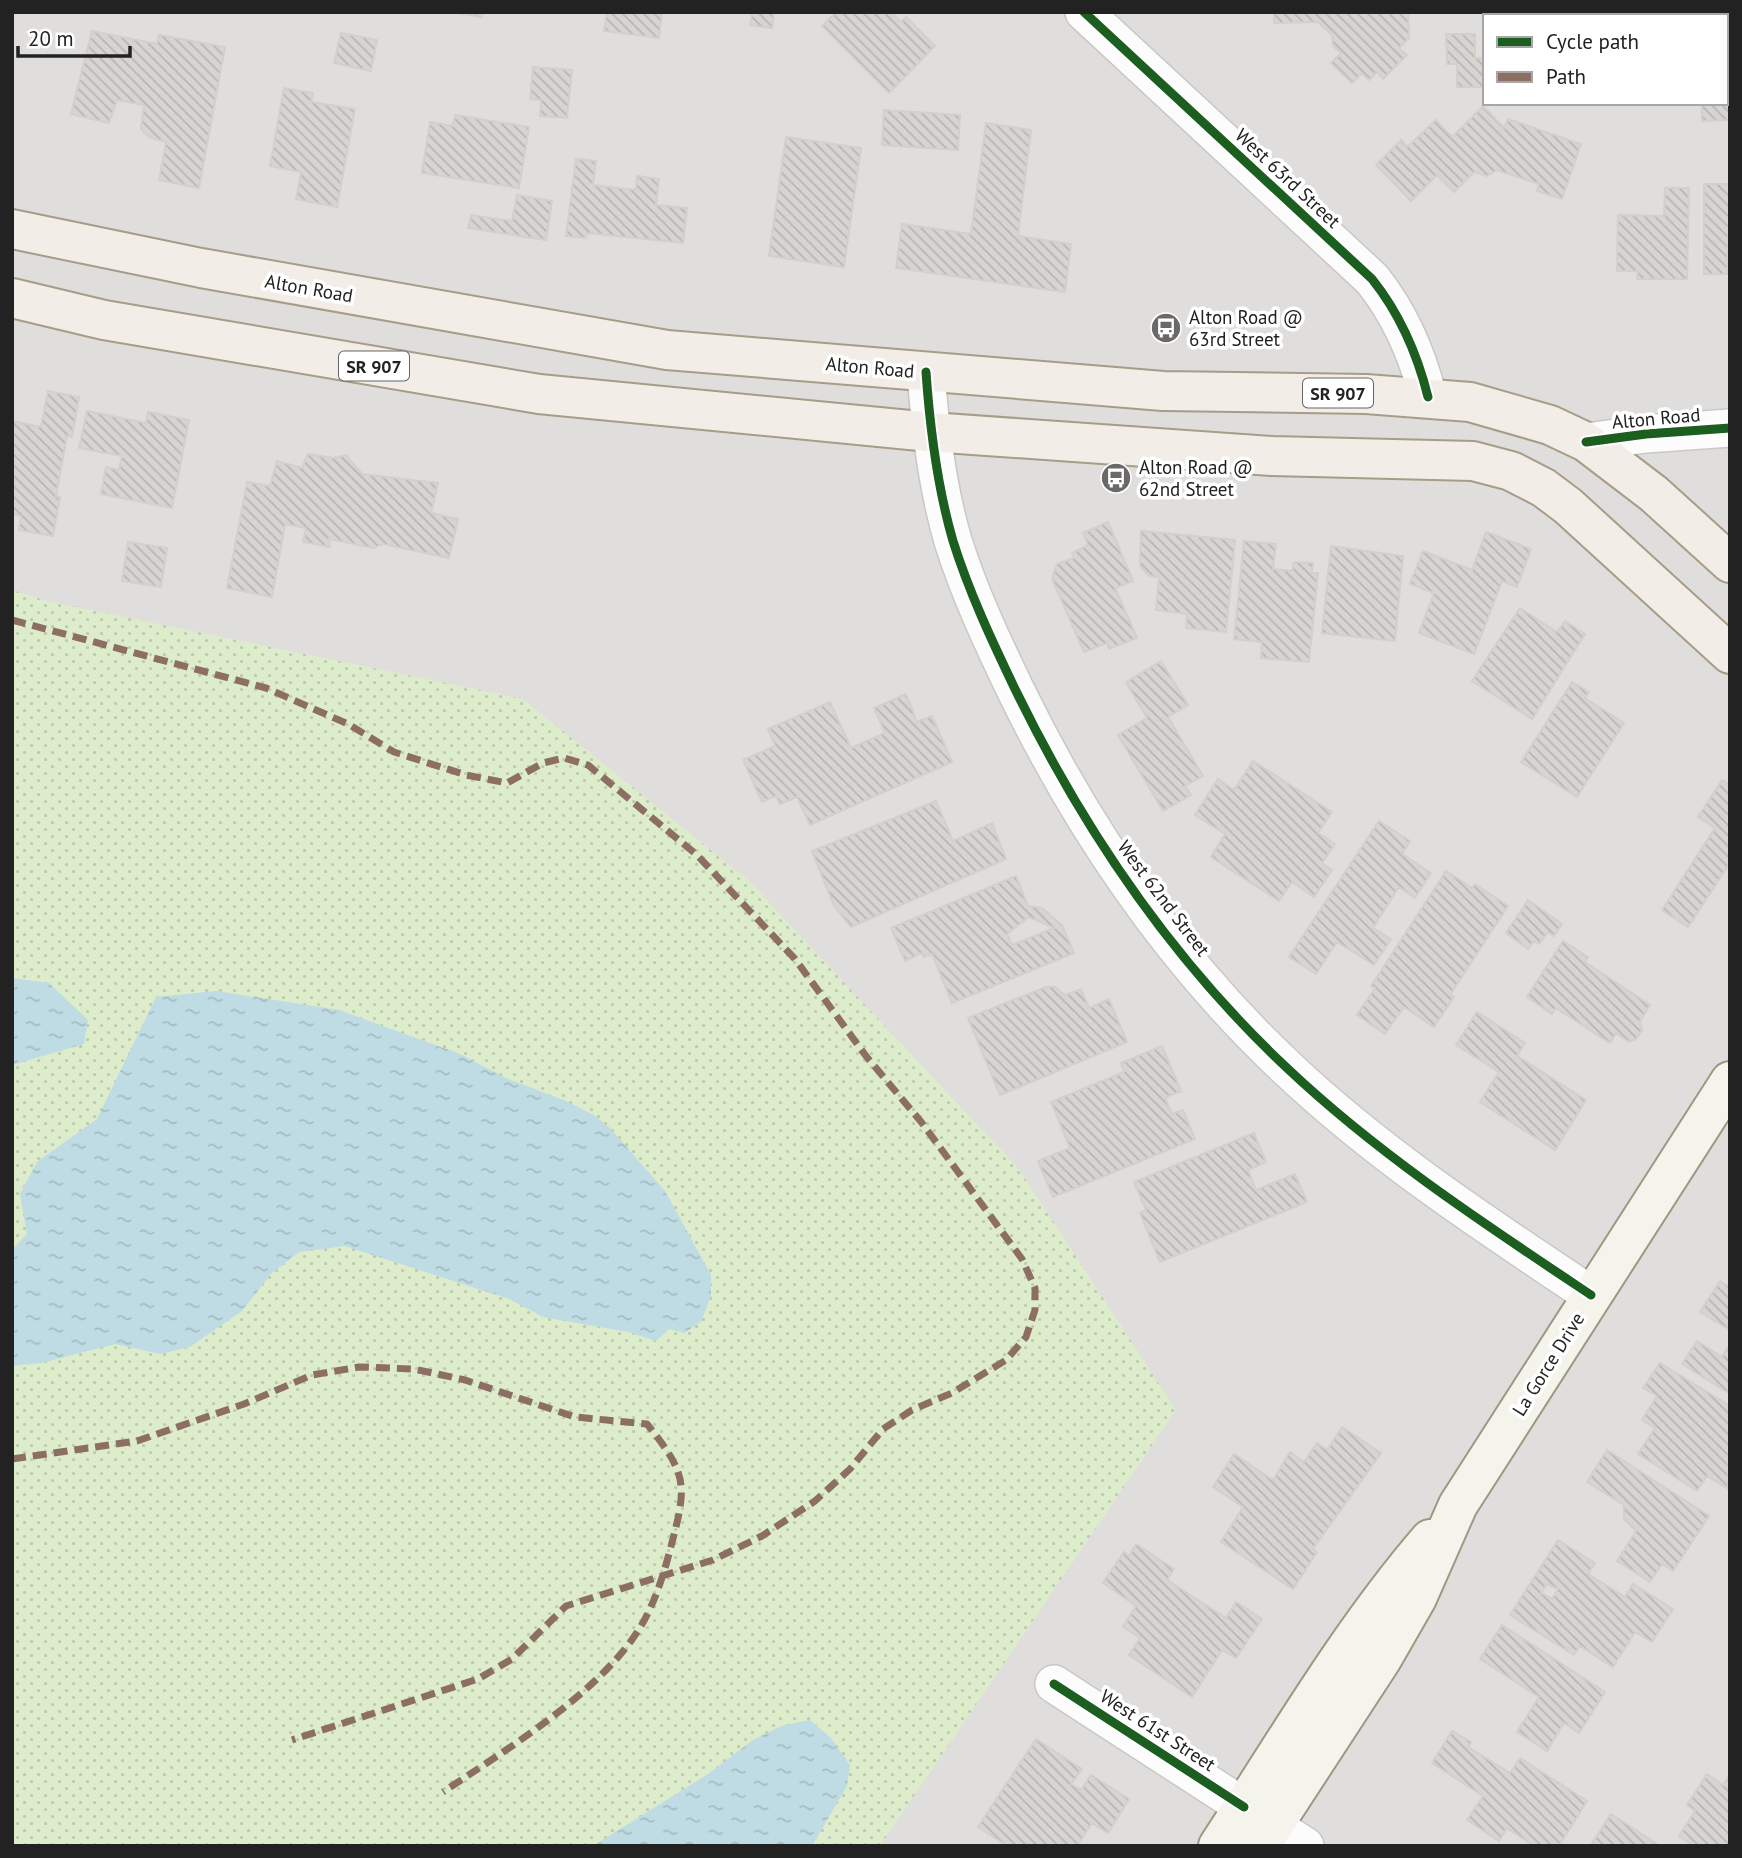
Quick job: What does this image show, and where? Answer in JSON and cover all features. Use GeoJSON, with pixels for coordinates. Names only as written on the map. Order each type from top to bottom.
{"type":"FeatureCollection","features":[{"type":"Feature","properties":{"kind":"main road","name":"Alton Road"},"geometry":{"type":"LineString","coordinates":[[12,229],[201,268],[667,350],[1163,391],[1428,397],[1470,402],[1514,413],[1550,425],[1586,442]]}},
{"type":"Feature","properties":{"kind":"main road","name":"SR 907"},"geometry":{"type":"LineString","coordinates":[[12,298],[104,320],[539,394],[930,432],[1272,456],[1473,461],[1511,471],[1544,488],[1568,506],[1730,654]]}},
{"type":"Feature","properties":{"kind":"main road","name":"SR 907"},"geometry":{"type":"LineString","coordinates":[[1586,442],[1637,480],[1730,563]]}},
{"type":"Feature","properties":{"kind":"main road","name":"La Gorce Drive"},"geometry":{"type":"LineString","coordinates":[[1218,1846],[1271,1831],[1392,1583],[1458,1506],[1730,1081]]}},
{"type":"Feature","properties":{"kind":"street","name":"West 63rd Street"},"geometry":{"type":"LineString","coordinates":[[1084,12],[1372,279],[1401,321],[1415,353],[1428,397]]}},
{"type":"Feature","properties":{"kind":"street","name":"West 62nd Street"},"geometry":{"type":"LineString","coordinates":[[926,372],[930,432],[953,541],[991,639],[1044,748],[1110,858],[1172,941],[1240,1020],[1317,1096],[1426,1181],[1591,1295]]}},
{"type":"Feature","properties":{"kind":"street","name":"Alton Road"},"geometry":{"type":"LineString","coordinates":[[1586,442],[1646,434],[1730,428]]}},
{"type":"Feature","properties":{"kind":"street","name":"West 61st Street"},"geometry":{"type":"LineString","coordinates":[[1054,1684],[1271,1831]]}},
{"type":"Feature","properties":{"kind":"shaded area"},"geometry":{"type":"Polygon","coordinates":[[[12,12],[1730,12],[1730,1846],[12,1846],[12,12]]]}},
{"type":"Feature","properties":{"kind":"green space"},"geometry":{"type":"Polygon","coordinates":[[[12,590],[47,601],[523,699],[748,880],[1019,1169],[1176,1410],[880,1846],[12,1846],[12,590]]]}},
{"type":"Feature","properties":{"kind":"water"},"geometry":{"type":"Polygon","coordinates":[[[12,978],[49,983],[88,1020],[84,1044],[12,1065],[12,978]]]}},
{"type":"Feature","properties":{"kind":"water"},"geometry":{"type":"Polygon","coordinates":[[[216,991],[339,1010],[460,1054],[506,1078],[566,1101],[595,1116],[610,1128],[665,1191],[711,1275],[711,1296],[701,1322],[684,1333],[669,1329],[656,1341],[628,1332],[543,1317],[509,1299],[345,1246],[299,1252],[271,1274],[242,1311],[190,1347],[160,1354],[115,1344],[41,1363],[12,1366],[12,1250],[27,1234],[20,1194],[37,1162],[97,1119],[156,997],[216,991]]]}},
{"type":"Feature","properties":{"kind":"water"},"geometry":{"type":"Polygon","coordinates":[[[810,1720],[831,1738],[850,1765],[847,1786],[812,1846],[593,1846],[708,1774],[753,1740],[781,1726],[810,1720]]]}},
{"type":"Feature","properties":{"kind":"building"},"geometry":{"type":"Polygon","coordinates":[[[452,12],[482,12],[482,17],[452,12]]]}},
{"type":"Feature","properties":{"kind":"building"},"geometry":{"type":"Polygon","coordinates":[[[607,12],[662,12],[659,38],[604,31],[607,12]]]}},
{"type":"Feature","properties":{"kind":"building"},"geometry":{"type":"Polygon","coordinates":[[[743,12],[774,12],[772,28],[750,25],[752,13],[743,12]]]}},
{"type":"Feature","properties":{"kind":"building"},"geometry":{"type":"Polygon","coordinates":[[[836,12],[891,12],[901,22],[906,17],[935,46],[889,93],[822,26],[836,12]]]}},
{"type":"Feature","properties":{"kind":"building"},"geometry":{"type":"Polygon","coordinates":[[[1274,12],[1408,12],[1409,38],[1399,48],[1407,55],[1383,79],[1377,72],[1369,80],[1362,73],[1352,83],[1331,63],[1341,53],[1333,46],[1332,35],[1318,22],[1274,23],[1274,12]]]}},
{"type":"Feature","properties":{"kind":"building"},"geometry":{"type":"Polygon","coordinates":[[[1485,12],[1601,12],[1601,14],[1485,12]]]}},
{"type":"Feature","properties":{"kind":"building"},"geometry":{"type":"Polygon","coordinates":[[[1613,12],[1689,12],[1689,14],[1613,12]]]}},
{"type":"Feature","properties":{"kind":"building"},"geometry":{"type":"Polygon","coordinates":[[[1730,12],[1730,120],[1702,121],[1702,105],[1728,105],[1728,14],[1706,14],[1730,12]]]}},
{"type":"Feature","properties":{"kind":"building"},"geometry":{"type":"Polygon","coordinates":[[[92,31],[157,44],[159,35],[225,47],[199,188],[159,180],[166,142],[149,137],[141,129],[144,105],[117,100],[109,123],[71,114],[92,31]]]}},
{"type":"Feature","properties":{"kind":"building"},"geometry":{"type":"Polygon","coordinates":[[[341,33],[377,40],[371,71],[334,63],[341,33]]]}},
{"type":"Feature","properties":{"kind":"building"},"geometry":{"type":"Polygon","coordinates":[[[1446,34],[1475,34],[1475,58],[1483,58],[1483,87],[1457,87],[1457,64],[1447,64],[1446,34]]]}},
{"type":"Feature","properties":{"kind":"building"},"geometry":{"type":"Polygon","coordinates":[[[533,67],[572,70],[567,118],[540,116],[541,100],[530,99],[533,67]]]}},
{"type":"Feature","properties":{"kind":"building"},"geometry":{"type":"Polygon","coordinates":[[[284,88],[313,93],[311,102],[355,109],[337,207],[296,199],[301,172],[270,166],[284,88]]]}},
{"type":"Feature","properties":{"kind":"building"},"geometry":{"type":"Polygon","coordinates":[[[1483,106],[1504,128],[1508,119],[1581,144],[1562,199],[1537,191],[1539,184],[1497,170],[1487,176],[1474,172],[1454,192],[1437,175],[1411,201],[1376,165],[1401,140],[1407,147],[1436,120],[1452,137],[1483,106]]]}},
{"type":"Feature","properties":{"kind":"building"},"geometry":{"type":"Polygon","coordinates":[[[884,110],[960,115],[958,150],[882,145],[884,110]]]}},
{"type":"Feature","properties":{"kind":"building"},"geometry":{"type":"Polygon","coordinates":[[[455,115],[529,127],[519,188],[422,173],[430,122],[453,126],[455,115]]]}},
{"type":"Feature","properties":{"kind":"building"},"geometry":{"type":"Polygon","coordinates":[[[986,123],[1031,130],[1018,236],[1071,244],[1065,292],[896,268],[902,224],[971,234],[986,123]]]}},
{"type":"Feature","properties":{"kind":"building"},"geometry":{"type":"Polygon","coordinates":[[[786,137],[861,148],[844,267],[769,256],[786,137]]]}},
{"type":"Feature","properties":{"kind":"building"},"geometry":{"type":"Polygon","coordinates":[[[576,159],[596,161],[593,185],[636,190],[637,176],[659,179],[656,205],[687,208],[683,243],[587,233],[586,238],[566,236],[576,159]]]}},
{"type":"Feature","properties":{"kind":"building"},"geometry":{"type":"Polygon","coordinates":[[[1704,184],[1730,184],[1727,274],[1704,274],[1704,184]]]}},
{"type":"Feature","properties":{"kind":"building"},"geometry":{"type":"Polygon","coordinates":[[[1665,188],[1689,188],[1687,279],[1637,279],[1638,271],[1617,271],[1618,215],[1664,216],[1665,188]]]}},
{"type":"Feature","properties":{"kind":"building"},"geometry":{"type":"Polygon","coordinates":[[[517,195],[552,201],[546,240],[468,228],[471,215],[512,221],[517,195]]]}},
{"type":"Feature","properties":{"kind":"building"},"geometry":{"type":"Polygon","coordinates":[[[48,391],[79,397],[72,437],[67,436],[56,496],[60,497],[53,536],[19,530],[21,516],[12,514],[12,421],[41,427],[48,391]]]}},
{"type":"Feature","properties":{"kind":"building"},"geometry":{"type":"Polygon","coordinates":[[[87,411],[146,423],[148,412],[189,420],[172,508],[101,494],[106,467],[119,470],[122,456],[79,448],[87,411]]]}},
{"type":"Feature","properties":{"kind":"building"},"geometry":{"type":"Polygon","coordinates":[[[308,454],[333,458],[346,455],[362,474],[438,483],[431,513],[458,519],[449,558],[383,544],[373,548],[329,539],[330,547],[303,542],[306,528],[285,524],[272,597],[227,588],[247,482],[270,486],[277,461],[302,468],[308,454]]]}},
{"type":"Feature","properties":{"kind":"building"},"geometry":{"type":"Polygon","coordinates":[[[1108,522],[1133,581],[1115,588],[1137,638],[1109,649],[1107,643],[1084,652],[1052,579],[1057,564],[1074,558],[1072,553],[1088,545],[1083,533],[1108,522]]]}},
{"type":"Feature","properties":{"kind":"building"},"geometry":{"type":"Polygon","coordinates":[[[1141,531],[1235,540],[1226,632],[1186,628],[1187,614],[1156,610],[1159,578],[1148,575],[1140,566],[1141,531]]]}},
{"type":"Feature","properties":{"kind":"building"},"geometry":{"type":"Polygon","coordinates":[[[1486,532],[1531,549],[1517,587],[1502,581],[1474,654],[1419,633],[1434,593],[1410,584],[1423,551],[1472,570],[1486,532]]]}},
{"type":"Feature","properties":{"kind":"building"},"geometry":{"type":"Polygon","coordinates":[[[1244,541],[1276,544],[1273,569],[1292,571],[1294,562],[1313,563],[1312,573],[1318,573],[1309,662],[1261,658],[1262,642],[1234,639],[1244,541]]]}},
{"type":"Feature","properties":{"kind":"building"},"geometry":{"type":"Polygon","coordinates":[[[128,542],[167,548],[161,587],[122,581],[128,542]]]}},
{"type":"Feature","properties":{"kind":"building"},"geometry":{"type":"Polygon","coordinates":[[[1331,546],[1403,556],[1395,641],[1322,633],[1331,546]]]}},
{"type":"Feature","properties":{"kind":"building"},"geometry":{"type":"Polygon","coordinates":[[[1520,608],[1557,632],[1565,621],[1585,634],[1532,719],[1472,681],[1520,608]]]}},
{"type":"Feature","properties":{"kind":"building"},"geometry":{"type":"Polygon","coordinates":[[[1161,661],[1188,705],[1168,717],[1203,776],[1185,786],[1191,795],[1163,811],[1118,735],[1147,718],[1126,682],[1161,661]]]}},
{"type":"Feature","properties":{"kind":"building"},"geometry":{"type":"Polygon","coordinates":[[[1572,682],[1589,692],[1585,698],[1624,723],[1577,797],[1521,762],[1572,682]]]}},
{"type":"Feature","properties":{"kind":"building"},"geometry":{"type":"Polygon","coordinates":[[[906,694],[917,722],[932,716],[952,762],[810,825],[797,797],[780,804],[776,796],[762,802],[743,760],[775,746],[768,729],[830,702],[851,748],[885,733],[874,708],[906,694]]]}},
{"type":"Feature","properties":{"kind":"building"},"geometry":{"type":"Polygon","coordinates":[[[1253,761],[1332,812],[1318,833],[1335,844],[1322,863],[1332,870],[1314,897],[1292,882],[1279,901],[1211,857],[1225,834],[1195,815],[1218,779],[1234,790],[1253,761]]]}},
{"type":"Feature","properties":{"kind":"building"},"geometry":{"type":"Polygon","coordinates":[[[1722,780],[1730,785],[1730,863],[1688,927],[1662,910],[1715,828],[1698,817],[1722,780]]]}},
{"type":"Feature","properties":{"kind":"building"},"geometry":{"type":"Polygon","coordinates":[[[936,801],[953,841],[992,823],[1006,859],[851,927],[834,906],[812,851],[936,801]]]}},
{"type":"Feature","properties":{"kind":"building"},"geometry":{"type":"Polygon","coordinates":[[[1379,821],[1410,841],[1402,854],[1431,873],[1415,898],[1399,887],[1373,928],[1391,939],[1374,965],[1337,942],[1316,974],[1289,957],[1379,821]]]}},
{"type":"Feature","properties":{"kind":"building"},"geometry":{"type":"Polygon","coordinates":[[[1446,871],[1472,888],[1475,884],[1508,906],[1450,995],[1454,997],[1434,1027],[1404,1007],[1385,1034],[1357,1015],[1375,988],[1371,986],[1446,871]]]}},
{"type":"Feature","properties":{"kind":"building"},"geometry":{"type":"Polygon","coordinates":[[[1016,876],[1028,906],[1042,908],[1062,925],[1074,953],[952,1003],[932,954],[924,957],[922,953],[905,961],[891,928],[1016,876]],[[1029,917],[1007,934],[1012,945],[1054,928],[1029,917]]]}},
{"type":"Feature","properties":{"kind":"building"},"geometry":{"type":"Polygon","coordinates":[[[1528,900],[1562,924],[1554,936],[1548,932],[1539,944],[1534,941],[1528,949],[1506,933],[1528,900]]]}},
{"type":"Feature","properties":{"kind":"building"},"geometry":{"type":"Polygon","coordinates":[[[1563,941],[1588,957],[1585,962],[1650,1005],[1640,1021],[1642,1030],[1636,1039],[1629,1042],[1616,1033],[1610,1043],[1556,1008],[1552,1014],[1527,997],[1563,941]]]}},
{"type":"Feature","properties":{"kind":"building"},"geometry":{"type":"Polygon","coordinates":[[[1046,987],[1055,987],[1065,995],[1081,989],[1089,1008],[1109,999],[1127,1042],[1000,1095],[968,1018],[1046,987]]]}},
{"type":"Feature","properties":{"kind":"building"},"geometry":{"type":"Polygon","coordinates":[[[1477,1012],[1525,1043],[1517,1056],[1586,1100],[1555,1150],[1480,1102],[1499,1072],[1456,1045],[1477,1012]]]}},
{"type":"Feature","properties":{"kind":"building"},"geometry":{"type":"Polygon","coordinates":[[[1162,1046],[1181,1091],[1165,1098],[1172,1114],[1183,1110],[1195,1139],[1053,1197],[1038,1161],[1070,1148],[1051,1102],[1124,1072],[1121,1063],[1162,1046]]]}},
{"type":"Feature","properties":{"kind":"building"},"geometry":{"type":"Polygon","coordinates":[[[1254,1133],[1266,1162],[1248,1170],[1256,1190],[1295,1174],[1307,1202],[1160,1262],[1140,1213],[1146,1210],[1134,1182],[1254,1133]]]}},
{"type":"Feature","properties":{"kind":"building"},"geometry":{"type":"Polygon","coordinates":[[[1720,1281],[1730,1287],[1730,1330],[1700,1312],[1720,1281]]]}},
{"type":"Feature","properties":{"kind":"building"},"geometry":{"type":"Polygon","coordinates":[[[1697,1341],[1722,1357],[1730,1344],[1730,1394],[1682,1364],[1697,1341]]]}},
{"type":"Feature","properties":{"kind":"building"},"geometry":{"type":"Polygon","coordinates":[[[1660,1363],[1730,1406],[1728,1489],[1707,1476],[1697,1491],[1638,1454],[1655,1428],[1642,1420],[1657,1396],[1643,1388],[1660,1363]]]}},
{"type":"Feature","properties":{"kind":"building"},"geometry":{"type":"Polygon","coordinates":[[[1342,1427],[1381,1453],[1313,1549],[1317,1552],[1293,1589],[1221,1542],[1243,1507],[1213,1487],[1234,1454],[1273,1480],[1290,1452],[1304,1462],[1317,1443],[1327,1450],[1342,1427]]]}},
{"type":"Feature","properties":{"kind":"building"},"geometry":{"type":"Polygon","coordinates":[[[1607,1450],[1709,1516],[1673,1571],[1662,1564],[1650,1582],[1617,1561],[1636,1531],[1624,1519],[1624,1505],[1587,1482],[1607,1450]]]}},
{"type":"Feature","properties":{"kind":"building"},"geometry":{"type":"Polygon","coordinates":[[[1558,1540],[1595,1563],[1588,1574],[1625,1597],[1633,1584],[1673,1609],[1652,1642],[1635,1632],[1613,1667],[1580,1646],[1574,1655],[1510,1615],[1558,1540]],[[1547,1584],[1541,1593],[1552,1599],[1558,1589],[1547,1584]]]}},
{"type":"Feature","properties":{"kind":"building"},"geometry":{"type":"Polygon","coordinates":[[[1136,1544],[1174,1569],[1167,1580],[1226,1618],[1236,1602],[1262,1619],[1236,1658],[1222,1650],[1192,1697],[1129,1655],[1140,1638],[1123,1627],[1136,1606],[1103,1583],[1124,1552],[1129,1556],[1136,1544]]]}},
{"type":"Feature","properties":{"kind":"building"},"geometry":{"type":"Polygon","coordinates":[[[1502,1625],[1605,1692],[1579,1733],[1564,1723],[1547,1751],[1517,1732],[1539,1697],[1480,1659],[1502,1625]]]}},
{"type":"Feature","properties":{"kind":"building"},"geometry":{"type":"Polygon","coordinates":[[[1452,1731],[1471,1742],[1468,1747],[1510,1773],[1520,1758],[1587,1801],[1559,1846],[1534,1846],[1507,1828],[1499,1841],[1467,1820],[1483,1796],[1432,1763],[1452,1731]]]}},
{"type":"Feature","properties":{"kind":"building"},"geometry":{"type":"Polygon","coordinates":[[[1036,1739],[1082,1769],[1071,1784],[1081,1790],[1091,1775],[1129,1799],[1108,1833],[1092,1823],[1077,1846],[1007,1846],[978,1827],[1036,1739]]]}},
{"type":"Feature","properties":{"kind":"building"},"geometry":{"type":"Polygon","coordinates":[[[1707,1774],[1723,1785],[1730,1775],[1730,1846],[1694,1846],[1679,1836],[1695,1811],[1687,1805],[1707,1774]]]}},
{"type":"Feature","properties":{"kind":"building"},"geometry":{"type":"Polygon","coordinates":[[[1611,1814],[1660,1846],[1590,1846],[1611,1814]]]}},
{"type":"Feature","properties":{"kind":"marked path"},"geometry":{"type":"LineString","coordinates":[[12,620],[266,688],[348,724],[394,752],[466,775],[507,783],[543,763],[564,758],[588,765],[697,855],[795,959],[866,1056],[922,1123],[1022,1259],[1035,1288],[1035,1310],[1026,1337],[1006,1360],[952,1393],[912,1410],[883,1429],[850,1469],[815,1501],[762,1536],[713,1560],[566,1606],[512,1659],[478,1679],[292,1740]]}},
{"type":"Feature","properties":{"kind":"marked path"},"geometry":{"type":"LineString","coordinates":[[12,1459],[137,1441],[244,1404],[312,1375],[359,1367],[414,1369],[465,1380],[575,1417],[647,1424],[671,1457],[681,1482],[676,1528],[657,1592],[647,1615],[631,1641],[584,1691],[526,1736],[443,1792]]}},
{"type":"Feature","properties":{"kind":"cycle path"},"geometry":{"type":"LineString","coordinates":[[1084,12],[1372,279],[1391,306],[1406,335],[1419,365],[1428,397]]}},
{"type":"Feature","properties":{"kind":"cycle path"},"geometry":{"type":"LineString","coordinates":[[926,372],[938,478],[953,541],[974,598],[1006,671],[1042,741],[1070,792],[1134,891],[1169,938],[1245,1027],[1322,1100],[1434,1188],[1591,1295]]}},
{"type":"Feature","properties":{"kind":"cycle path"},"geometry":{"type":"LineString","coordinates":[[1586,442],[1646,434],[1730,428]]}},
{"type":"Feature","properties":{"kind":"cycle path"},"geometry":{"type":"LineString","coordinates":[[1054,1684],[1244,1807]]}},
{"type":"Feature","properties":{"kind":"place","name":"Alton Road @ 63rd Street"},"geometry":{"type":"Point","coordinates":[1166,328]}},
{"type":"Feature","properties":{"kind":"place","name":"Alton Road @ 62nd Street"},"geometry":{"type":"Point","coordinates":[1116,478]}}]}
